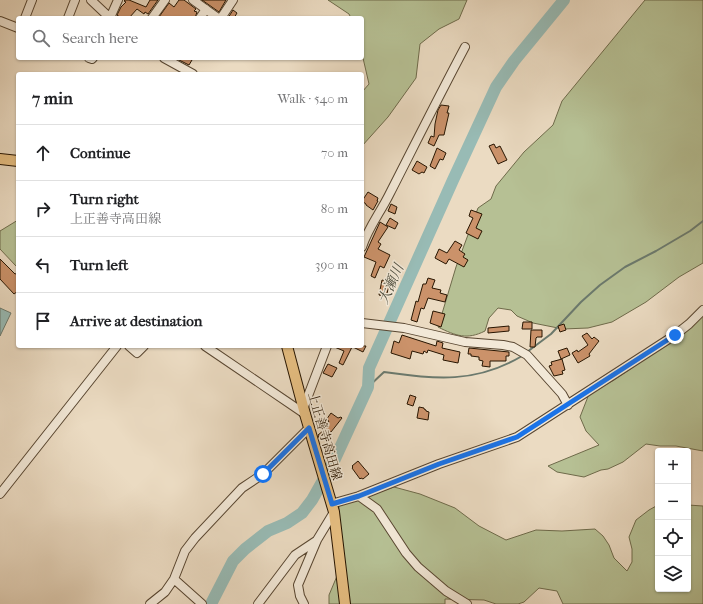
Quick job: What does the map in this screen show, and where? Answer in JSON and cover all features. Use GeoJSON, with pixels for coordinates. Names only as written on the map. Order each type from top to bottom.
{"type":"FeatureCollection","features":[{"type":"Feature","properties":{"kind":"main road"},"geometry":{"type":"LineString","coordinates":[[0,160],[16,161]]}},
{"type":"Feature","properties":{"kind":"main road","name":"上正善寺高田線"},"geometry":{"type":"LineString","coordinates":[[288,348],[304,412],[332,508],[345,604]]}},
{"type":"Feature","properties":{"kind":"street"},"geometry":{"type":"LineString","coordinates":[[26,16],[32,0]]}},
{"type":"Feature","properties":{"kind":"street"},"geometry":{"type":"LineString","coordinates":[[69,16],[75,0]]}},
{"type":"Feature","properties":{"kind":"street"},"geometry":{"type":"LineString","coordinates":[[91,0],[108,16]]}},
{"type":"Feature","properties":{"kind":"street"},"geometry":{"type":"LineString","coordinates":[[111,16],[118,0]]}},
{"type":"Feature","properties":{"kind":"street"},"geometry":{"type":"LineString","coordinates":[[153,16],[165,0]]}},
{"type":"Feature","properties":{"kind":"street"},"geometry":{"type":"LineString","coordinates":[[194,0],[215,16]]}},
{"type":"Feature","properties":{"kind":"street"},"geometry":{"type":"LineString","coordinates":[[222,16],[233,0]]}},
{"type":"Feature","properties":{"kind":"street"},"geometry":{"type":"LineString","coordinates":[[201,16],[206,9]]}},
{"type":"Feature","properties":{"kind":"street"},"geometry":{"type":"LineString","coordinates":[[0,21],[16,27]]}},
{"type":"Feature","properties":{"kind":"street"},"geometry":{"type":"LineString","coordinates":[[364,242],[465,48]]}},
{"type":"Feature","properties":{"kind":"street"},"geometry":{"type":"LineString","coordinates":[[173,60],[190,72]]}},
{"type":"Feature","properties":{"kind":"street"},"geometry":{"type":"LineString","coordinates":[[304,604],[300,596],[298,585],[332,508],[439,464],[517,437],[675,335],[703,310]]}},
{"type":"Feature","properties":{"kind":"street"},"geometry":{"type":"LineString","coordinates":[[364,323],[404,328],[465,342],[513,347],[527,354],[562,394],[568,405]]}},
{"type":"Feature","properties":{"kind":"street"},"geometry":{"type":"LineString","coordinates":[[0,494],[115,348]]}},
{"type":"Feature","properties":{"kind":"street"},"geometry":{"type":"LineString","coordinates":[[131,348],[137,353],[142,348]]}},
{"type":"Feature","properties":{"kind":"street"},"geometry":{"type":"LineString","coordinates":[[208,348],[304,412],[326,348]]}},
{"type":"Feature","properties":{"kind":"street"},"geometry":{"type":"LineString","coordinates":[[150,604],[165,592],[174,579],[185,551],[195,538],[242,488],[263,474],[309,428]]}},
{"type":"Feature","properties":{"kind":"street"},"geometry":{"type":"LineString","coordinates":[[359,496],[378,509],[406,553],[418,567],[446,591],[467,604]]}},
{"type":"Feature","properties":{"kind":"street"},"geometry":{"type":"LineString","coordinates":[[258,604],[295,555],[317,540]]}},
{"type":"Feature","properties":{"kind":"street"},"geometry":{"type":"LineString","coordinates":[[174,579],[202,604]]}},
{"type":"Feature","properties":{"kind":"green space"},"geometry":{"type":"Polygon","coordinates":[[[328,0],[467,0],[459,19],[439,29],[420,44],[416,78],[388,117],[364,144],[364,90],[369,84],[363,60],[364,16],[350,16],[328,0]]]}},
{"type":"Feature","properties":{"kind":"green space"},"geometry":{"type":"Polygon","coordinates":[[[645,0],[703,0],[703,263],[679,277],[646,302],[612,322],[588,328],[563,329],[533,323],[517,316],[511,310],[498,308],[489,318],[485,331],[479,334],[467,336],[456,335],[438,327],[456,267],[478,208],[491,199],[496,186],[524,152],[553,125],[562,101],[645,0]]]}},
{"type":"Feature","properties":{"kind":"green space"},"geometry":{"type":"Polygon","coordinates":[[[16,221],[16,266],[0,249],[0,231],[16,221]]]}},
{"type":"Feature","properties":{"kind":"green space"},"geometry":{"type":"Polygon","coordinates":[[[703,316],[703,451],[676,446],[646,444],[623,462],[584,477],[557,472],[548,466],[599,445],[586,431],[580,417],[589,394],[614,380],[666,345],[703,316]]]}},
{"type":"Feature","properties":{"kind":"green space"},"geometry":{"type":"Polygon","coordinates":[[[394,487],[420,494],[455,508],[479,526],[506,540],[536,530],[562,531],[595,529],[603,536],[609,545],[614,558],[627,571],[632,562],[632,549],[629,537],[636,520],[655,507],[655,592],[691,592],[691,505],[703,506],[703,604],[563,604],[557,591],[539,588],[524,602],[518,604],[496,604],[484,600],[445,599],[445,604],[329,604],[329,595],[337,576],[339,506],[394,487]]]}},
{"type":"Feature","properties":{"kind":"water"},"geometry":{"type":"Polygon","coordinates":[[[0,308],[11,313],[0,336],[0,308]]]}},
{"type":"Feature","properties":{"kind":"building"},"geometry":{"type":"Polygon","coordinates":[[[129,0],[146,7],[150,0],[158,0],[148,14],[145,12],[144,14],[137,9],[131,16],[118,16],[117,15],[121,7],[126,2],[124,1],[129,0]]]}},
{"type":"Feature","properties":{"kind":"building"},"geometry":{"type":"Polygon","coordinates":[[[179,0],[184,0],[196,9],[194,11],[197,12],[196,16],[160,16],[169,3],[174,7],[179,0]]]}},
{"type":"Feature","properties":{"kind":"building"},"geometry":{"type":"Polygon","coordinates":[[[202,0],[226,0],[219,12],[202,0]]]}},
{"type":"Feature","properties":{"kind":"building"},"geometry":{"type":"Polygon","coordinates":[[[233,10],[237,13],[235,16],[229,16],[233,10]]]}},
{"type":"Feature","properties":{"kind":"building"},"geometry":{"type":"Polygon","coordinates":[[[179,60],[192,60],[189,65],[179,60]]]}},
{"type":"Feature","properties":{"kind":"building"},"geometry":{"type":"Polygon","coordinates":[[[441,105],[449,106],[447,113],[449,113],[444,135],[439,135],[434,146],[428,143],[431,136],[434,137],[438,110],[441,105]]]}},
{"type":"Feature","properties":{"kind":"building"},"geometry":{"type":"Polygon","coordinates":[[[494,144],[496,148],[500,146],[507,160],[498,164],[489,146],[494,144]]]}},
{"type":"Feature","properties":{"kind":"building"},"geometry":{"type":"Polygon","coordinates":[[[437,148],[446,153],[443,160],[440,159],[435,169],[430,166],[437,148]]]}},
{"type":"Feature","properties":{"kind":"building"},"geometry":{"type":"Polygon","coordinates":[[[417,161],[427,167],[424,173],[422,172],[419,174],[412,170],[417,161]]]}},
{"type":"Feature","properties":{"kind":"building"},"geometry":{"type":"Polygon","coordinates":[[[368,192],[378,198],[373,210],[364,202],[364,198],[368,192]]]}},
{"type":"Feature","properties":{"kind":"building"},"geometry":{"type":"Polygon","coordinates":[[[391,204],[397,207],[395,214],[388,211],[391,204]]]}},
{"type":"Feature","properties":{"kind":"building"},"geometry":{"type":"Polygon","coordinates":[[[471,210],[482,214],[476,228],[482,231],[478,239],[466,233],[473,218],[469,216],[471,210]]]}},
{"type":"Feature","properties":{"kind":"building"},"geometry":{"type":"Polygon","coordinates":[[[390,218],[398,223],[395,229],[386,225],[390,218]]]}},
{"type":"Feature","properties":{"kind":"building"},"geometry":{"type":"Polygon","coordinates":[[[380,222],[388,227],[378,242],[381,244],[378,249],[390,255],[384,268],[380,266],[375,278],[371,276],[376,262],[364,257],[380,222]]]}},
{"type":"Feature","properties":{"kind":"building"},"geometry":{"type":"Polygon","coordinates":[[[455,241],[462,245],[459,250],[465,254],[463,257],[468,260],[464,267],[449,259],[446,264],[435,258],[439,249],[447,253],[455,241]]]}},
{"type":"Feature","properties":{"kind":"building"},"geometry":{"type":"Polygon","coordinates":[[[0,259],[16,274],[16,292],[14,294],[0,279],[0,259]]]}},
{"type":"Feature","properties":{"kind":"building"},"geometry":{"type":"Polygon","coordinates":[[[428,278],[435,280],[432,288],[441,290],[440,293],[447,295],[445,302],[428,298],[424,309],[421,308],[417,322],[411,320],[416,301],[418,302],[423,284],[426,284],[428,278]]]}},
{"type":"Feature","properties":{"kind":"building"},"geometry":{"type":"Polygon","coordinates":[[[382,280],[390,282],[386,297],[379,295],[382,280]]]}},
{"type":"Feature","properties":{"kind":"building"},"geometry":{"type":"Polygon","coordinates":[[[433,311],[445,314],[441,327],[430,323],[433,311]]]}},
{"type":"Feature","properties":{"kind":"building"},"geometry":{"type":"Polygon","coordinates":[[[523,322],[532,322],[532,329],[522,329],[523,322]]]}},
{"type":"Feature","properties":{"kind":"building"},"geometry":{"type":"Polygon","coordinates":[[[564,324],[566,330],[560,332],[558,326],[564,324]]]}},
{"type":"Feature","properties":{"kind":"building"},"geometry":{"type":"Polygon","coordinates":[[[509,326],[509,331],[488,333],[488,328],[509,326]]]}},
{"type":"Feature","properties":{"kind":"building"},"geometry":{"type":"Polygon","coordinates":[[[531,330],[542,330],[542,337],[536,338],[535,347],[530,347],[531,330]]]}},
{"type":"Feature","properties":{"kind":"building"},"geometry":{"type":"Polygon","coordinates":[[[587,333],[592,339],[594,337],[599,341],[589,354],[590,356],[578,363],[572,353],[577,350],[578,352],[588,345],[582,336],[587,333]]]}},
{"type":"Feature","properties":{"kind":"building"},"geometry":{"type":"Polygon","coordinates":[[[402,335],[436,346],[437,341],[443,343],[442,348],[460,352],[458,363],[443,360],[444,355],[428,350],[427,353],[424,351],[423,354],[412,351],[410,359],[391,353],[394,341],[399,343],[402,335]]]}},
{"type":"Feature","properties":{"kind":"building"},"geometry":{"type":"Polygon","coordinates":[[[364,346],[366,346],[363,352],[355,348],[364,348],[364,346]]]}},
{"type":"Feature","properties":{"kind":"building"},"geometry":{"type":"Polygon","coordinates":[[[337,348],[352,348],[343,365],[339,363],[344,351],[337,348]]]}},
{"type":"Feature","properties":{"kind":"building"},"geometry":{"type":"Polygon","coordinates":[[[469,348],[509,352],[509,356],[506,356],[506,361],[490,361],[490,367],[482,366],[483,361],[479,360],[479,357],[468,354],[469,348]]]}},
{"type":"Feature","properties":{"kind":"building"},"geometry":{"type":"Polygon","coordinates":[[[567,348],[570,355],[561,359],[558,351],[567,348]]]}},
{"type":"Feature","properties":{"kind":"building"},"geometry":{"type":"Polygon","coordinates":[[[562,359],[565,370],[562,371],[563,374],[554,376],[549,366],[552,365],[551,362],[562,359]]]}},
{"type":"Feature","properties":{"kind":"building"},"geometry":{"type":"Polygon","coordinates":[[[328,364],[337,368],[332,377],[323,373],[328,364]]]}},
{"type":"Feature","properties":{"kind":"building"},"geometry":{"type":"Polygon","coordinates":[[[410,395],[416,397],[413,406],[407,404],[410,395]]]}},
{"type":"Feature","properties":{"kind":"building"},"geometry":{"type":"Polygon","coordinates":[[[419,407],[424,408],[429,412],[428,420],[417,418],[419,407]]]}},
{"type":"Feature","properties":{"kind":"building"},"geometry":{"type":"Polygon","coordinates":[[[331,413],[338,418],[342,418],[331,432],[320,440],[318,435],[329,426],[327,424],[329,421],[326,420],[331,413]]]}},
{"type":"Feature","properties":{"kind":"building"},"geometry":{"type":"Polygon","coordinates":[[[358,461],[369,474],[363,479],[360,479],[352,468],[352,466],[358,461]]]}},
{"type":"Feature","properties":{"kind":"waterway","name":"大瀬川"},"geometry":{"type":"LineString","coordinates":[[211,604],[233,561],[245,549],[268,531],[287,523],[302,513],[312,500],[334,461],[368,387],[369,368],[496,87],[514,61],[564,0]]}},
{"type":"Feature","properties":{"kind":"waterway"},"geometry":{"type":"LineString","coordinates":[[527,352],[551,334],[581,302],[600,285],[625,267],[690,231],[703,221]]}},
{"type":"Feature","properties":{"kind":"waterway"},"geometry":{"type":"LineString","coordinates":[[368,387],[384,372],[421,376],[455,377],[488,371],[505,365],[522,356]]}},
{"type":"Feature","properties":{"kind":"route"},"geometry":{"type":"LineString","coordinates":[[263,474],[309,428],[332,504],[359,496],[439,464],[517,437],[675,335]]}}]}
